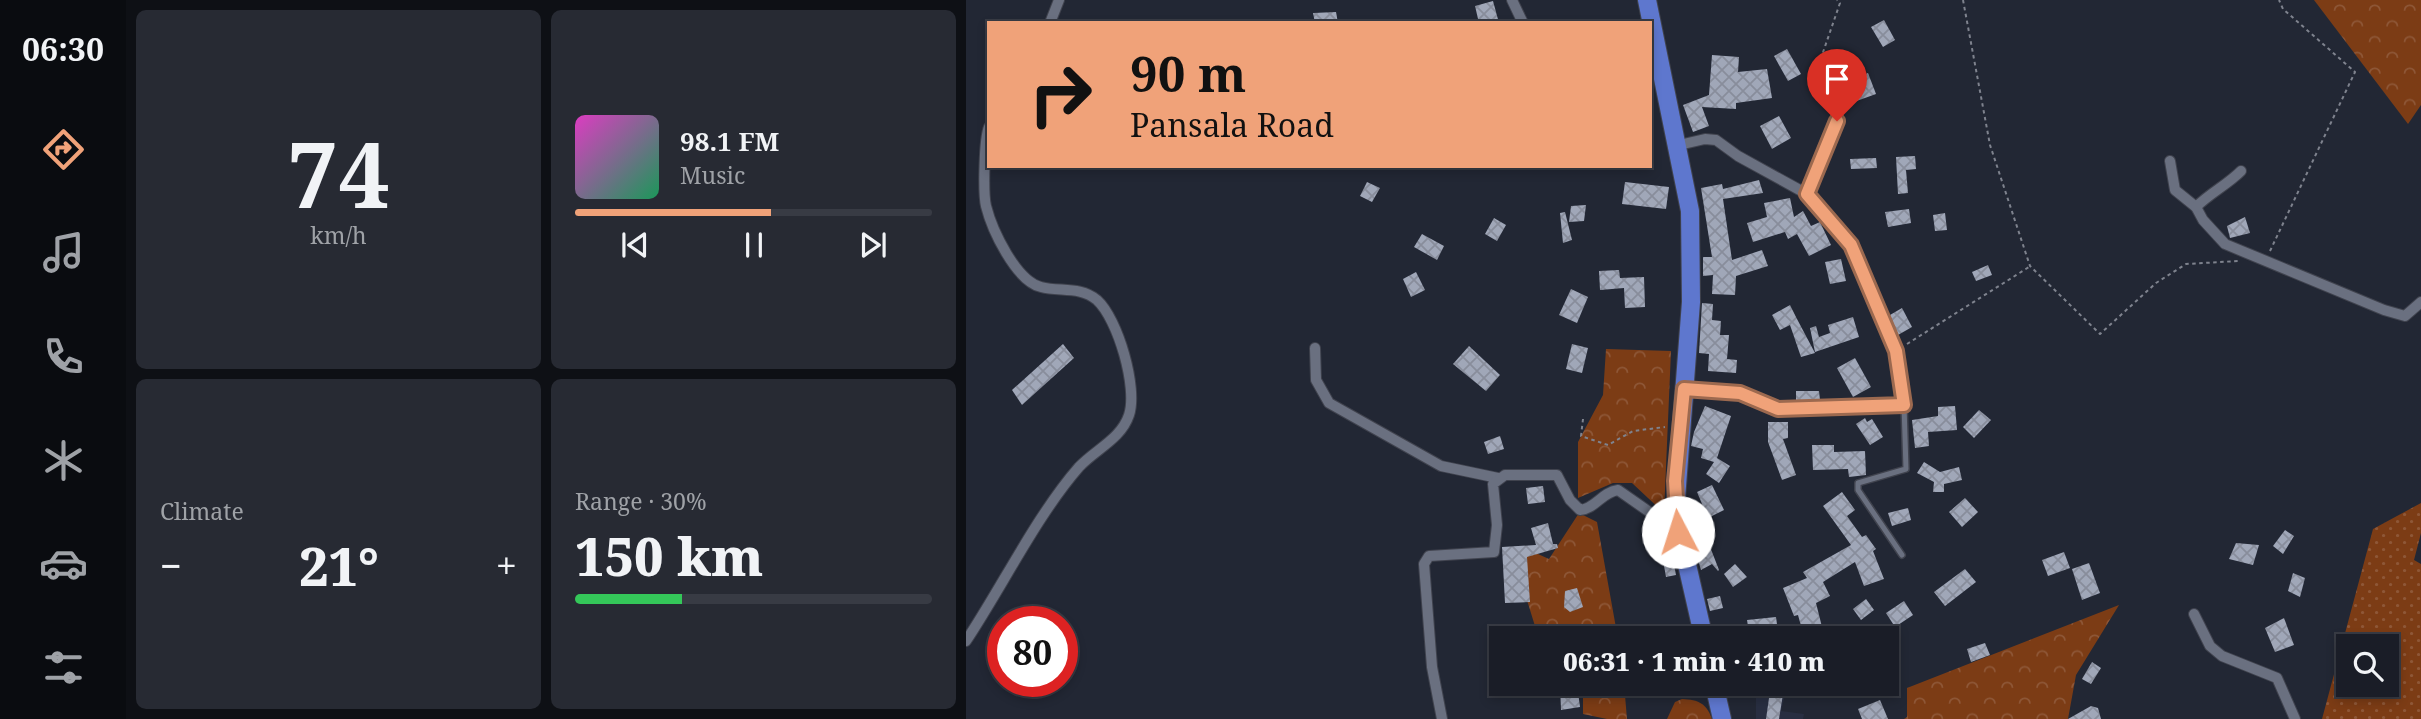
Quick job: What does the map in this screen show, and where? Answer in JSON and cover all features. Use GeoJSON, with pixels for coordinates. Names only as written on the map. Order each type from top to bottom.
{"type":"FeatureCollection","features":[{"type":"Feature","properties":{"kind":"highway"},"geometry":{"type":"LineString","coordinates":[[1647,0],[1652,21]]}},
{"type":"Feature","properties":{"kind":"highway"},"geometry":{"type":"LineString","coordinates":[[1652,23],[1679,145],[1690,211],[1692,264],[1675,498],[1678,532],[1701,626]]}},
{"type":"Feature","properties":{"kind":"highway"},"geometry":{"type":"LineString","coordinates":[[1717,696],[1722,719]]}},
{"type":"Feature","properties":{"kind":"street"},"geometry":{"type":"LineString","coordinates":[[1051,21],[1059,0]]}},
{"type":"Feature","properties":{"kind":"street"},"geometry":{"type":"LineString","coordinates":[[1512,0],[1522,21]]}},
{"type":"Feature","properties":{"kind":"street"},"geometry":{"type":"LineString","coordinates":[[1679,145],[1705,139],[1716,140],[1738,156],[1807,194],[1851,245],[1896,351],[1904,405],[1778,409],[1740,393],[1684,389]]}},
{"type":"Feature","properties":{"kind":"street"},"geometry":{"type":"LineString","coordinates":[[2169,161],[2175,190],[2196,207],[2203,220],[2225,244],[2384,310],[2405,316],[2421,302]]}},
{"type":"Feature","properties":{"kind":"street"},"geometry":{"type":"LineString","coordinates":[[966,641],[1002,589],[1028,540],[1079,467],[1124,429],[1131,411],[1126,357],[1118,331],[1097,300],[1073,289],[1040,287],[1014,268],[986,206],[987,168]]}},
{"type":"Feature","properties":{"kind":"street"},"geometry":{"type":"LineString","coordinates":[[2196,207],[2212,191],[2231,181],[2241,171]]}},
{"type":"Feature","properties":{"kind":"street"},"geometry":{"type":"LineString","coordinates":[[1315,348],[1316,380],[1329,403],[1441,466],[1498,478]]}},
{"type":"Feature","properties":{"kind":"street"},"geometry":{"type":"LineString","coordinates":[[1442,719],[1432,667],[1424,564],[1429,556],[1438,554],[1494,552],[1497,525],[1493,485],[1498,478],[1505,475],[1557,475],[1570,500],[1580,510],[1591,507],[1604,494],[1618,490],[1678,532]]}},
{"type":"Feature","properties":{"kind":"street"},"geometry":{"type":"LineString","coordinates":[[2194,614],[2210,646],[2222,656],[2277,678],[2295,719]]}},
{"type":"Feature","properties":{"kind":"lane"},"geometry":{"type":"LineString","coordinates":[[1807,194],[1837,121]]}},
{"type":"Feature","properties":{"kind":"lane"},"geometry":{"type":"LineString","coordinates":[[1902,555],[1858,491],[1858,483],[1906,469],[1904,405]]}},
{"type":"Feature","properties":{"kind":"path"},"geometry":{"type":"LineString","coordinates":[[1837,0],[1840,3],[1820,61],[1837,121]]}},
{"type":"Feature","properties":{"kind":"path"},"geometry":{"type":"LineString","coordinates":[[1963,0],[1990,145],[2030,267],[2100,334],[2156,283],[2186,264],[2239,261]]}},
{"type":"Feature","properties":{"kind":"path"},"geometry":{"type":"LineString","coordinates":[[2266,259],[2355,72],[2283,9],[2279,0]]}},
{"type":"Feature","properties":{"kind":"path"},"geometry":{"type":"LineString","coordinates":[[1896,351],[2030,267]]}},
{"type":"Feature","properties":{"kind":"path"},"geometry":{"type":"LineString","coordinates":[[1583,419],[1581,436],[1608,445],[1633,431],[1680,426]]}},
{"type":"Feature","properties":{"kind":"shaded area"},"geometry":{"type":"Polygon","coordinates":[[[1756,696],[1785,696],[1781,711],[1804,714],[1803,719],[1756,719],[1756,696]]]}},
{"type":"Feature","properties":{"kind":"green space"},"geometry":{"type":"Polygon","coordinates":[[[2314,0],[2421,0],[2421,105],[2408,124],[2314,0]]]}},
{"type":"Feature","properties":{"kind":"green space"},"geometry":{"type":"Polygon","coordinates":[[[1606,349],[1671,351],[1664,513],[1632,483],[1613,483],[1578,498],[1578,442],[1603,395],[1606,349]]]}},
{"type":"Feature","properties":{"kind":"green space"},"geometry":{"type":"Polygon","coordinates":[[[2421,503],[2421,533],[2414,560],[2421,564],[2421,719],[2322,719],[2336,667],[2336,697],[2399,697],[2399,634],[2345,634],[2373,529],[2421,503]]]}},
{"type":"Feature","properties":{"kind":"green space"},"geometry":{"type":"Polygon","coordinates":[[[1579,513],[1597,522],[1616,626],[1535,626],[1522,584],[1520,546],[1549,559],[1579,513]]]}},
{"type":"Feature","properties":{"kind":"green space"},"geometry":{"type":"Polygon","coordinates":[[[2119,605],[2076,675],[2068,719],[1904,719],[1907,717],[1907,688],[2119,605]]]}},
{"type":"Feature","properties":{"kind":"green space"},"geometry":{"type":"Polygon","coordinates":[[[1583,696],[1625,696],[1627,719],[1607,719],[1583,714],[1583,696]]]}},
{"type":"Feature","properties":{"kind":"green space"},"geometry":{"type":"Polygon","coordinates":[[[1682,699],[1701,703],[1712,719],[1667,719],[1675,702],[1682,699]]]}},
{"type":"Feature","properties":{"kind":"building"},"geometry":{"type":"Polygon","coordinates":[[[1493,1],[1498,21],[1479,21],[1475,6],[1493,1]]]}},
{"type":"Feature","properties":{"kind":"building"},"geometry":{"type":"Polygon","coordinates":[[[1336,12],[1338,21],[1315,21],[1313,13],[1336,12]]]}},
{"type":"Feature","properties":{"kind":"building"},"geometry":{"type":"Polygon","coordinates":[[[1884,20],[1895,40],[1883,47],[1871,27],[1884,20]]]}},
{"type":"Feature","properties":{"kind":"building"},"geometry":{"type":"Polygon","coordinates":[[[1787,49],[1801,74],[1788,81],[1774,56],[1787,49]]]}},
{"type":"Feature","properties":{"kind":"building"},"geometry":{"type":"Polygon","coordinates":[[[1712,55],[1739,57],[1738,72],[1767,69],[1772,98],[1736,103],[1736,109],[1702,107],[1709,126],[1693,132],[1683,105],[1709,95],[1712,55]]]}},
{"type":"Feature","properties":{"kind":"building"},"geometry":{"type":"Polygon","coordinates":[[[1868,73],[1876,94],[1840,107],[1833,87],[1868,73]]]}},
{"type":"Feature","properties":{"kind":"building"},"geometry":{"type":"Polygon","coordinates":[[[1779,116],[1791,138],[1772,149],[1760,126],[1779,116]]]}},
{"type":"Feature","properties":{"kind":"building"},"geometry":{"type":"Polygon","coordinates":[[[1915,156],[1916,169],[1906,170],[1908,193],[1898,194],[1896,157],[1915,156]]]}},
{"type":"Feature","properties":{"kind":"building"},"geometry":{"type":"Polygon","coordinates":[[[1876,158],[1877,168],[1851,169],[1850,159],[1876,158]]]}},
{"type":"Feature","properties":{"kind":"building"},"geometry":{"type":"Polygon","coordinates":[[[1759,180],[1763,193],[1723,199],[1732,260],[1762,250],[1768,266],[1736,276],[1735,295],[1712,294],[1713,275],[1703,276],[1703,257],[1712,257],[1701,188],[1722,184],[1723,189],[1759,180]]]}},
{"type":"Feature","properties":{"kind":"building"},"geometry":{"type":"Polygon","coordinates":[[[1367,182],[1380,188],[1372,202],[1360,196],[1367,182]]]}},
{"type":"Feature","properties":{"kind":"building"},"geometry":{"type":"Polygon","coordinates":[[[1625,182],[1669,187],[1666,209],[1622,204],[1625,182]]]}},
{"type":"Feature","properties":{"kind":"building"},"geometry":{"type":"Polygon","coordinates":[[[1790,198],[1794,217],[1803,211],[1811,226],[1820,222],[1831,245],[1809,256],[1797,234],[1788,239],[1785,232],[1753,242],[1747,223],[1767,217],[1764,203],[1790,198]]]}},
{"type":"Feature","properties":{"kind":"building"},"geometry":{"type":"Polygon","coordinates":[[[1586,205],[1584,221],[1569,222],[1571,206],[1586,205]]]}},
{"type":"Feature","properties":{"kind":"building"},"geometry":{"type":"Polygon","coordinates":[[[1909,209],[1911,223],[1888,227],[1885,212],[1909,209]]]}},
{"type":"Feature","properties":{"kind":"building"},"geometry":{"type":"Polygon","coordinates":[[[1565,212],[1572,240],[1563,243],[1560,213],[1565,212]]]}},
{"type":"Feature","properties":{"kind":"building"},"geometry":{"type":"Polygon","coordinates":[[[1945,213],[1947,230],[1935,231],[1933,215],[1945,213]]]}},
{"type":"Feature","properties":{"kind":"building"},"geometry":{"type":"Polygon","coordinates":[[[2245,217],[2250,233],[2230,238],[2227,226],[2245,217]]]}},
{"type":"Feature","properties":{"kind":"building"},"geometry":{"type":"Polygon","coordinates":[[[1494,218],[1506,225],[1497,241],[1485,234],[1494,218]]]}},
{"type":"Feature","properties":{"kind":"building"},"geometry":{"type":"Polygon","coordinates":[[[1422,234],[1444,246],[1437,260],[1414,247],[1422,234]]]}},
{"type":"Feature","properties":{"kind":"building"},"geometry":{"type":"Polygon","coordinates":[[[1841,259],[1846,281],[1830,284],[1825,262],[1841,259]]]}},
{"type":"Feature","properties":{"kind":"building"},"geometry":{"type":"Polygon","coordinates":[[[1988,265],[1992,275],[1976,281],[1972,272],[1988,265]]]}},
{"type":"Feature","properties":{"kind":"building"},"geometry":{"type":"Polygon","coordinates":[[[1619,270],[1620,278],[1644,277],[1645,307],[1625,308],[1624,288],[1600,290],[1599,271],[1619,270]]]}},
{"type":"Feature","properties":{"kind":"building"},"geometry":{"type":"Polygon","coordinates":[[[1416,272],[1425,290],[1411,297],[1403,279],[1416,272]]]}},
{"type":"Feature","properties":{"kind":"building"},"geometry":{"type":"Polygon","coordinates":[[[1571,289],[1588,297],[1577,323],[1559,315],[1571,289]]]}},
{"type":"Feature","properties":{"kind":"building"},"geometry":{"type":"Polygon","coordinates":[[[1702,303],[1713,304],[1712,320],[1721,321],[1720,335],[1729,335],[1727,359],[1737,360],[1736,373],[1708,371],[1709,354],[1699,353],[1702,303]]]}},
{"type":"Feature","properties":{"kind":"building"},"geometry":{"type":"Polygon","coordinates":[[[1790,305],[1815,353],[1801,357],[1790,325],[1780,330],[1772,315],[1790,305]]]}},
{"type":"Feature","properties":{"kind":"building"},"geometry":{"type":"Polygon","coordinates":[[[1902,308],[1912,327],[1898,335],[1890,315],[1902,308]]]}},
{"type":"Feature","properties":{"kind":"building"},"geometry":{"type":"Polygon","coordinates":[[[1853,317],[1859,337],[1815,352],[1810,328],[1816,326],[1819,337],[1830,333],[1828,325],[1853,317]]]}},
{"type":"Feature","properties":{"kind":"building"},"geometry":{"type":"Polygon","coordinates":[[[1063,344],[1074,358],[1022,405],[1012,390],[1063,344]]]}},
{"type":"Feature","properties":{"kind":"building"},"geometry":{"type":"Polygon","coordinates":[[[1572,344],[1588,348],[1582,373],[1566,369],[1572,344]]]}},
{"type":"Feature","properties":{"kind":"building"},"geometry":{"type":"Polygon","coordinates":[[[1469,346],[1500,375],[1486,391],[1453,364],[1469,346]]]}},
{"type":"Feature","properties":{"kind":"building"},"geometry":{"type":"Polygon","coordinates":[[[1855,358],[1871,387],[1853,397],[1837,368],[1855,358]]]}},
{"type":"Feature","properties":{"kind":"building"},"geometry":{"type":"Polygon","coordinates":[[[1796,391],[1819,391],[1820,400],[1796,401],[1796,391]]]}},
{"type":"Feature","properties":{"kind":"building"},"geometry":{"type":"Polygon","coordinates":[[[1705,406],[1731,416],[1717,458],[1730,466],[1719,483],[1706,474],[1714,462],[1701,458],[1703,449],[1691,446],[1705,406]]]}},
{"type":"Feature","properties":{"kind":"building"},"geometry":{"type":"Polygon","coordinates":[[[1955,406],[1957,430],[1928,432],[1929,446],[1915,448],[1912,420],[1938,416],[1938,407],[1955,406]]]}},
{"type":"Feature","properties":{"kind":"building"},"geometry":{"type":"Polygon","coordinates":[[[1979,410],[1991,420],[1974,438],[1963,427],[1979,410]]]}},
{"type":"Feature","properties":{"kind":"building"},"geometry":{"type":"Polygon","coordinates":[[[1865,418],[1867,422],[1872,419],[1883,437],[1870,445],[1856,424],[1865,418]]]}},
{"type":"Feature","properties":{"kind":"building"},"geometry":{"type":"Polygon","coordinates":[[[1768,422],[1788,422],[1788,438],[1783,439],[1796,475],[1782,480],[1768,442],[1768,422]]]}},
{"type":"Feature","properties":{"kind":"building"},"geometry":{"type":"Polygon","coordinates":[[[1500,436],[1504,449],[1488,454],[1484,442],[1500,436]]]}},
{"type":"Feature","properties":{"kind":"building"},"geometry":{"type":"Polygon","coordinates":[[[1812,445],[1834,445],[1834,452],[1865,451],[1866,475],[1849,477],[1848,469],[1813,470],[1812,445]]]}},
{"type":"Feature","properties":{"kind":"building"},"geometry":{"type":"Polygon","coordinates":[[[1924,462],[1940,472],[1959,467],[1962,480],[1944,484],[1944,492],[1933,492],[1934,482],[1917,473],[1924,462]]]}},
{"type":"Feature","properties":{"kind":"building"},"geometry":{"type":"Polygon","coordinates":[[[1712,485],[1724,510],[1708,518],[1697,492],[1712,485]]]}},
{"type":"Feature","properties":{"kind":"building"},"geometry":{"type":"Polygon","coordinates":[[[1543,486],[1545,502],[1528,504],[1526,488],[1543,486]]]}},
{"type":"Feature","properties":{"kind":"building"},"geometry":{"type":"Polygon","coordinates":[[[1842,492],[1855,510],[1847,516],[1862,537],[1866,535],[1876,549],[1873,551],[1884,579],[1864,586],[1855,562],[1823,582],[1830,596],[1816,603],[1822,626],[1801,626],[1783,588],[1807,578],[1803,572],[1851,545],[1823,506],[1842,492]]]}},
{"type":"Feature","properties":{"kind":"building"},"geometry":{"type":"Polygon","coordinates":[[[1965,498],[1978,512],[1962,527],[1949,512],[1965,498]]]}},
{"type":"Feature","properties":{"kind":"building"},"geometry":{"type":"Polygon","coordinates":[[[1908,508],[1911,520],[1892,526],[1888,513],[1908,508]]]}},
{"type":"Feature","properties":{"kind":"building"},"geometry":{"type":"Polygon","coordinates":[[[1548,523],[1553,544],[1557,544],[1558,548],[1527,557],[1530,602],[1505,603],[1502,547],[1536,545],[1531,528],[1548,523]]]}},
{"type":"Feature","properties":{"kind":"building"},"geometry":{"type":"Polygon","coordinates":[[[1702,526],[1718,571],[1712,564],[1701,570],[1691,530],[1702,526]]]}},
{"type":"Feature","properties":{"kind":"building"},"geometry":{"type":"Polygon","coordinates":[[[2285,530],[2294,536],[2283,554],[2273,546],[2285,530]]]}},
{"type":"Feature","properties":{"kind":"building"},"geometry":{"type":"Polygon","coordinates":[[[2236,543],[2259,545],[2253,565],[2229,559],[2236,543]]]}},
{"type":"Feature","properties":{"kind":"building"},"geometry":{"type":"Polygon","coordinates":[[[2064,552],[2070,568],[2048,576],[2042,560],[2064,552]]]}},
{"type":"Feature","properties":{"kind":"building"},"geometry":{"type":"Polygon","coordinates":[[[1672,553],[1676,575],[1666,577],[1662,555],[1672,553]]]}},
{"type":"Feature","properties":{"kind":"building"},"geometry":{"type":"Polygon","coordinates":[[[2089,563],[2100,593],[2082,600],[2072,569],[2089,563]]]}},
{"type":"Feature","properties":{"kind":"building"},"geometry":{"type":"Polygon","coordinates":[[[1735,564],[1747,577],[1733,587],[1724,574],[1735,564]]]}},
{"type":"Feature","properties":{"kind":"building"},"geometry":{"type":"Polygon","coordinates":[[[1965,569],[1976,582],[1945,606],[1934,592],[1965,569]]]}},
{"type":"Feature","properties":{"kind":"building"},"geometry":{"type":"Polygon","coordinates":[[[2293,573],[2305,578],[2300,597],[2288,591],[2293,573]]]}},
{"type":"Feature","properties":{"kind":"building"},"geometry":{"type":"Polygon","coordinates":[[[1577,588],[1583,607],[1570,612],[1564,607],[1565,591],[1577,588]]]}},
{"type":"Feature","properties":{"kind":"building"},"geometry":{"type":"Polygon","coordinates":[[[1720,596],[1723,608],[1710,611],[1707,599],[1720,596]]]}},
{"type":"Feature","properties":{"kind":"building"},"geometry":{"type":"Polygon","coordinates":[[[1866,599],[1874,610],[1861,620],[1853,609],[1866,599]]]}},
{"type":"Feature","properties":{"kind":"building"},"geometry":{"type":"Polygon","coordinates":[[[1904,601],[1913,615],[1894,626],[1886,613],[1904,601]]]}},
{"type":"Feature","properties":{"kind":"building"},"geometry":{"type":"Polygon","coordinates":[[[1776,617],[1777,626],[1748,626],[1747,620],[1776,617]]]}},
{"type":"Feature","properties":{"kind":"building"},"geometry":{"type":"Polygon","coordinates":[[[2284,618],[2294,645],[2275,652],[2265,628],[2284,618]]]}},
{"type":"Feature","properties":{"kind":"building"},"geometry":{"type":"Polygon","coordinates":[[[1985,643],[1990,655],[1971,662],[1967,649],[1985,643]]]}},
{"type":"Feature","properties":{"kind":"building"},"geometry":{"type":"Polygon","coordinates":[[[2092,662],[2101,668],[2091,684],[2082,679],[2092,662]]]}},
{"type":"Feature","properties":{"kind":"building"},"geometry":{"type":"Polygon","coordinates":[[[1560,696],[1579,696],[1580,707],[1561,710],[1560,696]]]}},
{"type":"Feature","properties":{"kind":"building"},"geometry":{"type":"Polygon","coordinates":[[[1783,696],[1779,719],[1766,719],[1769,698],[1762,697],[1783,696]]]}},
{"type":"Feature","properties":{"kind":"building"},"geometry":{"type":"Polygon","coordinates":[[[1880,700],[1888,719],[1862,719],[1858,709],[1880,700]]]}},
{"type":"Feature","properties":{"kind":"building"},"geometry":{"type":"Polygon","coordinates":[[[2091,706],[2098,708],[2101,719],[2068,719],[2091,706]]]}},
{"type":"Feature","properties":{"kind":"route"},"geometry":{"type":"LineString","coordinates":[[1678,532],[1675,481],[1684,389],[1740,393],[1778,409],[1904,405],[1896,351],[1851,245],[1807,194],[1837,121]]}}]}
